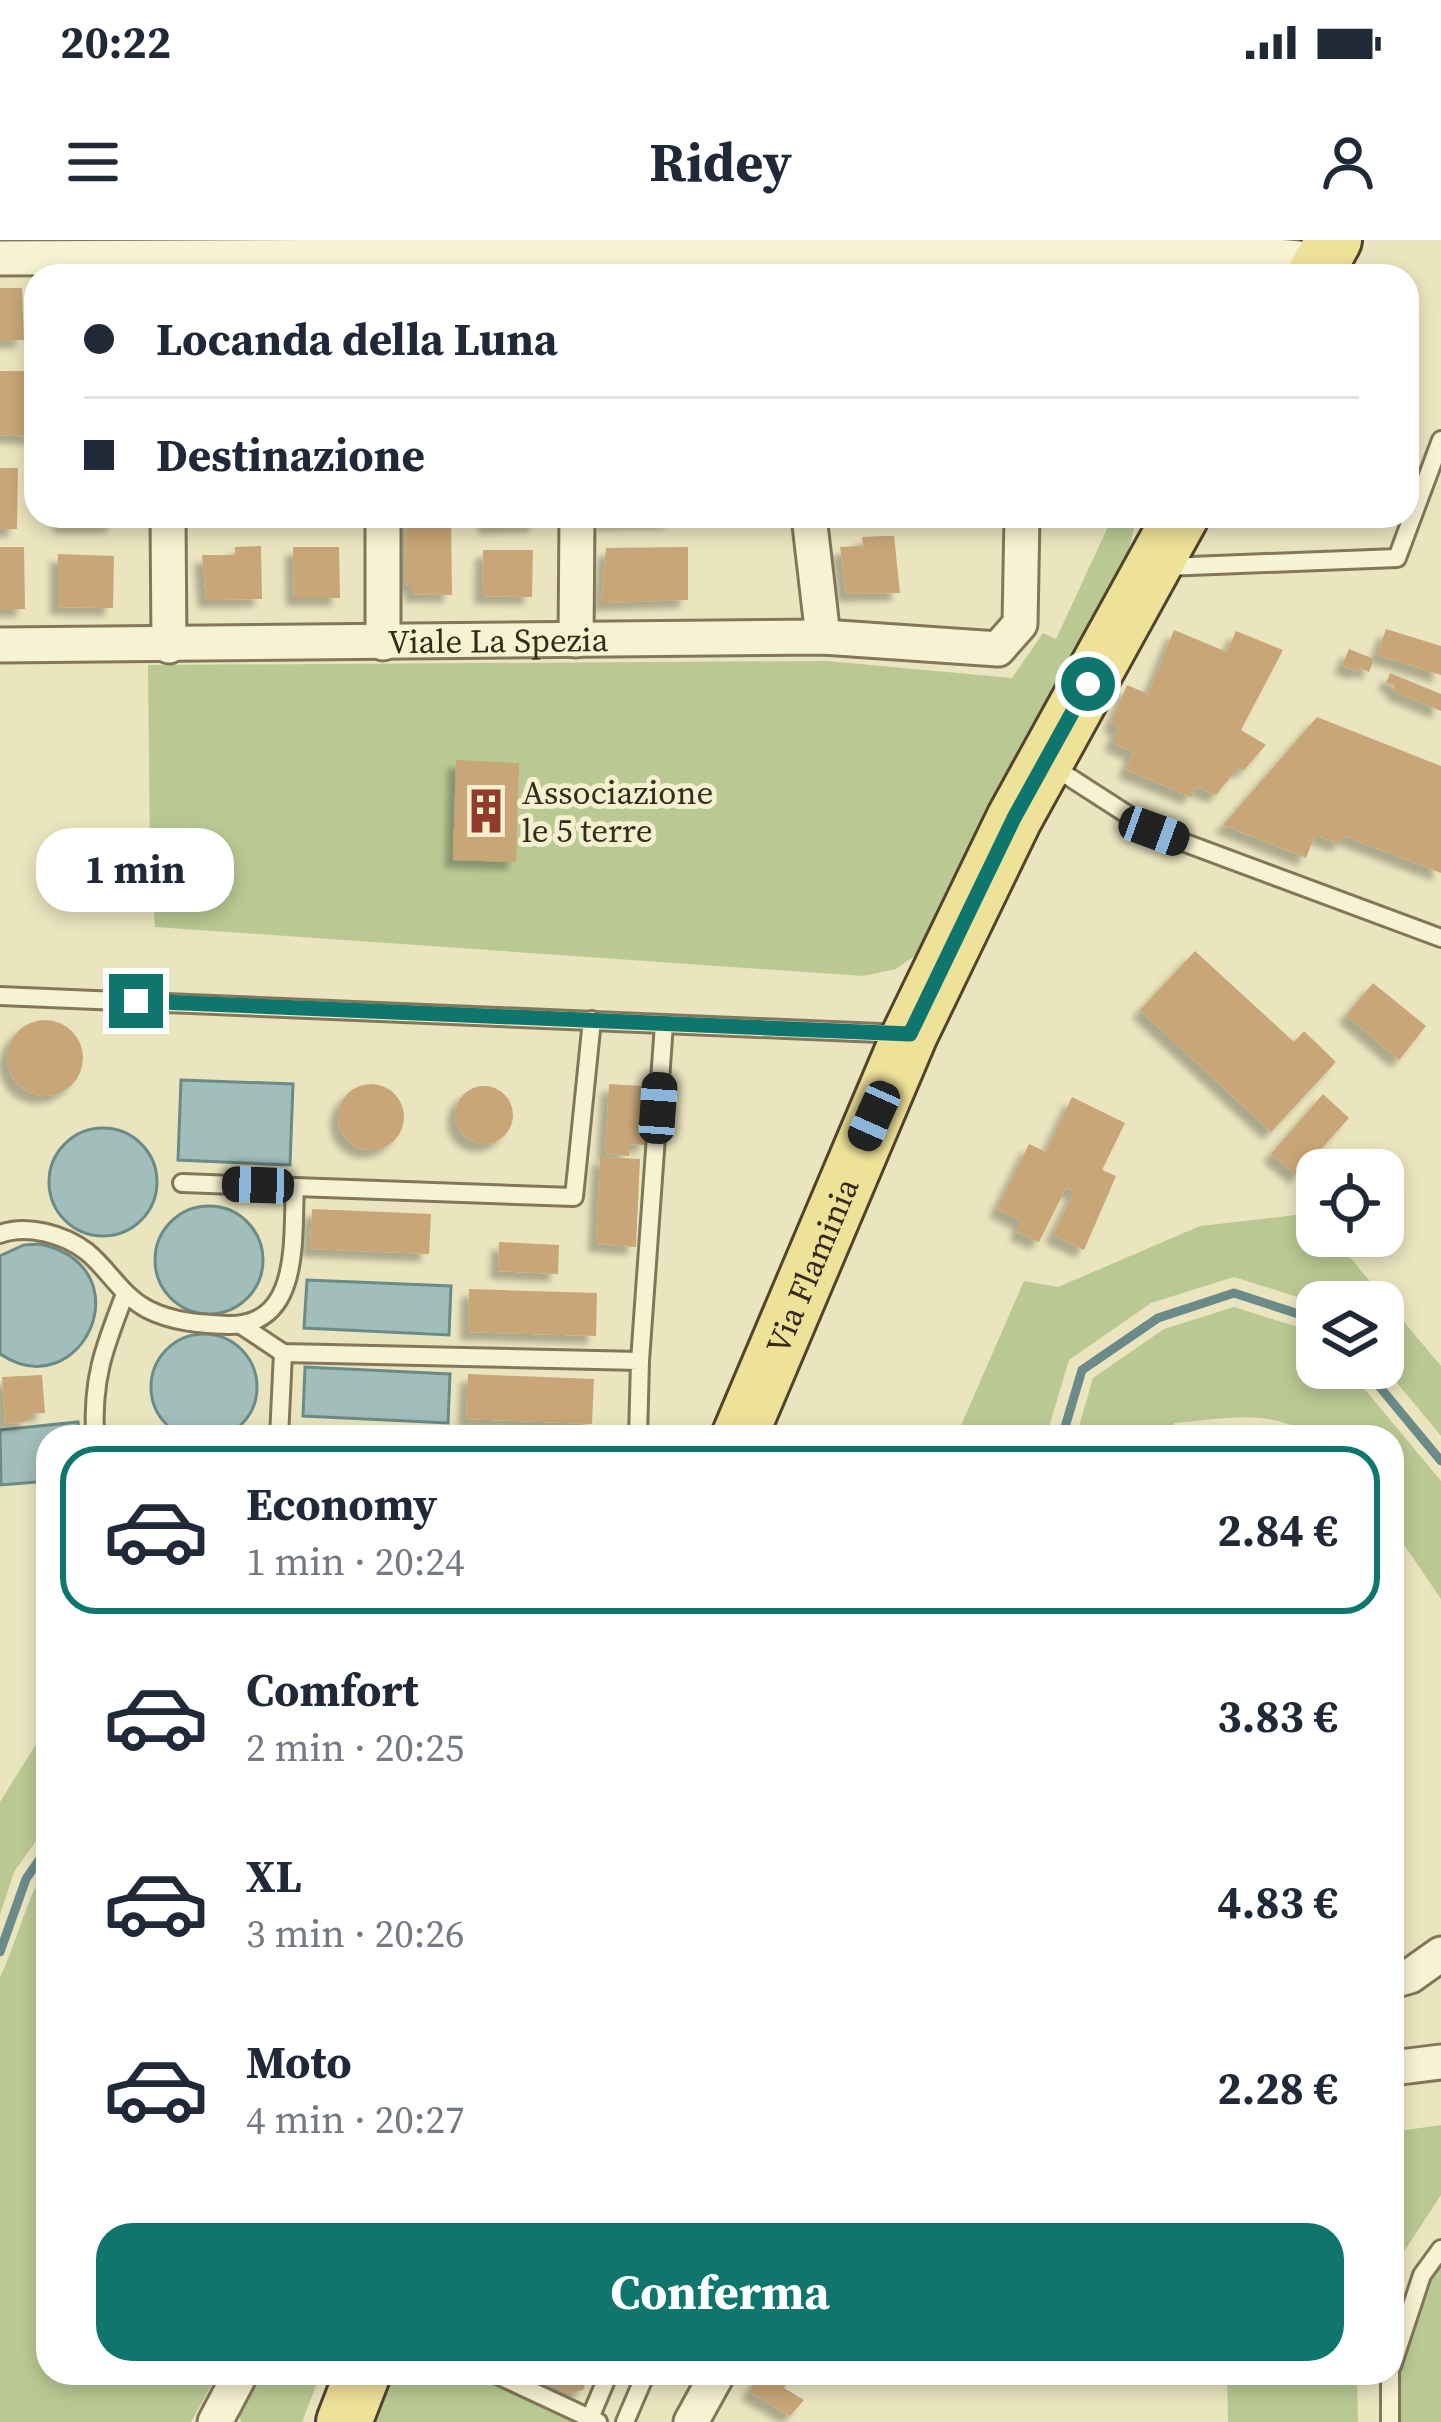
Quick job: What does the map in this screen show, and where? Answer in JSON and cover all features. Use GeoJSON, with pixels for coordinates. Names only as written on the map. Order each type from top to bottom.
{"type":"FeatureCollection","features":[{"type":"Feature","properties":{"kind":"main road","name":"Via Flaminia"},"geometry":{"type":"LineString","coordinates":[[744,1425],[910,1034],[1046,762],[1174,528]]}},
{"type":"Feature","properties":{"kind":"street"},"geometry":{"type":"LineString","coordinates":[[1025,264],[1232,246],[1324,259]]}},
{"type":"Feature","properties":{"kind":"street"},"geometry":{"type":"LineString","coordinates":[[582,264],[639,247],[770,264]]}},
{"type":"Feature","properties":{"kind":"street"},"geometry":{"type":"LineString","coordinates":[[0,257],[129,264]]}},
{"type":"Feature","properties":{"kind":"street"},"geometry":{"type":"LineString","coordinates":[[168,528],[169,646]]}},
{"type":"Feature","properties":{"kind":"street"},"geometry":{"type":"LineString","coordinates":[[383,528],[383,643]]}},
{"type":"Feature","properties":{"kind":"street"},"geometry":{"type":"LineString","coordinates":[[576,640],[577,528]]}},
{"type":"Feature","properties":{"kind":"street"},"geometry":{"type":"LineString","coordinates":[[810,528],[823,638]]}},
{"type":"Feature","properties":{"kind":"street","name":"Viale La Spezia"},"geometry":{"type":"LineString","coordinates":[[0,645],[105,656],[169,646],[823,638],[998,649],[1020,624],[1022,528]]}},
{"type":"Feature","properties":{"kind":"street"},"geometry":{"type":"LineString","coordinates":[[1404,1978],[1441,1954]]}},
{"type":"Feature","properties":{"kind":"street"},"geometry":{"type":"LineString","coordinates":[[1404,2067],[1441,2062]]}},
{"type":"Feature","properties":{"kind":"street"},"geometry":{"type":"LineString","coordinates":[[215,2422],[235,2385]]}},
{"type":"Feature","properties":{"kind":"street"},"geometry":{"type":"LineString","coordinates":[[691,2422],[711,2385]]}},
{"type":"Feature","properties":{"kind":"street"},"geometry":{"type":"LineString","coordinates":[[315,2422],[336,2390],[356,2391]]}},
{"type":"Feature","properties":{"kind":"lane"},"geometry":{"type":"LineString","coordinates":[[1419,498],[1441,440]]}},
{"type":"Feature","properties":{"kind":"lane"},"geometry":{"type":"LineString","coordinates":[[1152,567],[1396,558],[1407,528]]}},
{"type":"Feature","properties":{"kind":"lane"},"geometry":{"type":"LineString","coordinates":[[1046,762],[1154,831],[1441,938]]}},
{"type":"Feature","properties":{"kind":"lane"},"geometry":{"type":"LineString","coordinates":[[0,996],[910,1034]]}},
{"type":"Feature","properties":{"kind":"lane"},"geometry":{"type":"LineString","coordinates":[[182,1183],[574,1197],[592,1020]]}},
{"type":"Feature","properties":{"kind":"lane"},"geometry":{"type":"LineString","coordinates":[[638,1425],[664,1024]]}},
{"type":"Feature","properties":{"kind":"lane"},"geometry":{"type":"LineString","coordinates":[[0,1234],[44,1231],[85,1251],[125,1294],[151,1311],[195,1324],[241,1325],[270,1312],[290,1283],[295,1187]]}},
{"type":"Feature","properties":{"kind":"lane"},"geometry":{"type":"LineString","coordinates":[[94,1425],[99,1359],[125,1294]]}},
{"type":"Feature","properties":{"kind":"lane"},"geometry":{"type":"LineString","coordinates":[[241,1325],[283,1353],[640,1361]]}},
{"type":"Feature","properties":{"kind":"lane"},"geometry":{"type":"LineString","coordinates":[[280,1425],[283,1353]]}},
{"type":"Feature","properties":{"kind":"lane"},"geometry":{"type":"LineString","coordinates":[[1404,2330],[1422,2275],[1441,2249]]}},
{"type":"Feature","properties":{"kind":"lane"},"geometry":{"type":"LineString","coordinates":[[519,2385],[594,2420],[605,2385]]}},
{"type":"Feature","properties":{"kind":"lane"},"geometry":{"type":"LineString","coordinates":[[625,2422],[641,2385]]}},
{"type":"Feature","properties":{"kind":"lane"},"geometry":{"type":"LineString","coordinates":[[1390,2422],[1391,2385]]}},
{"type":"Feature","properties":{"kind":"green space"},"geometry":{"type":"Polygon","coordinates":[[[1107,528],[1134,528],[1128,553],[916,955],[896,969],[863,976],[155,927],[148,665],[827,661],[1012,678],[1043,633],[1056,639],[1107,528]]]}},
{"type":"Feature","properties":{"kind":"green space"},"geometry":{"type":"Polygon","coordinates":[[[1296,1215],[1296,1257],[1350,1257],[1370,1281],[1296,1281],[1296,1296],[1234,1277],[1151,1303],[1069,1360],[1050,1425],[961,1425],[1024,1281],[1058,1287],[1200,1226],[1296,1215]]]}},
{"type":"Feature","properties":{"kind":"green space"},"geometry":{"type":"Polygon","coordinates":[[[1234,1307],[1296,1326],[1296,1389],[1364,1389],[1394,1425],[1291,1425],[1245,1417],[1173,1425],[1079,1425],[1093,1378],[1164,1329],[1234,1307]]]}},
{"type":"Feature","properties":{"kind":"green space"},"geometry":{"type":"Polygon","coordinates":[[[1404,1322],[1441,1366],[1441,1436],[1402,1389],[1404,1322]]]}},
{"type":"Feature","properties":{"kind":"green space"},"geometry":{"type":"Polygon","coordinates":[[[1404,1437],[1441,1481],[1441,1599],[1404,1545],[1404,1437]]]}},
{"type":"Feature","properties":{"kind":"green space"},"geometry":{"type":"Polygon","coordinates":[[[36,1744],[36,1841],[14,1872],[0,1915],[0,1802],[36,1744]]]}},
{"type":"Feature","properties":{"kind":"green space"},"geometry":{"type":"Polygon","coordinates":[[[36,1887],[36,2385],[211,2385],[191,2422],[0,2422],[0,1977],[36,1887]]]}},
{"type":"Feature","properties":{"kind":"green space"},"geometry":{"type":"Polygon","coordinates":[[[1441,2125],[1441,2195],[1404,2252],[1404,2130],[1441,2125]]]}},
{"type":"Feature","properties":{"kind":"green space"},"geometry":{"type":"Polygon","coordinates":[[[1441,2259],[1441,2422],[1398,2422],[1395,2385],[1404,2385],[1404,2342],[1426,2280],[1441,2259]]]}},
{"type":"Feature","properties":{"kind":"green space"},"geometry":{"type":"Polygon","coordinates":[[[253,2385],[316,2385],[302,2422],[241,2422],[238,2412],[253,2385]]]}},
{"type":"Feature","properties":{"kind":"green space"},"geometry":{"type":"Polygon","coordinates":[[[383,2385],[502,2385],[576,2422],[368,2422],[383,2385]]]}},
{"type":"Feature","properties":{"kind":"green space"},"geometry":{"type":"Polygon","coordinates":[[[1227,2385],[1357,2385],[1358,2422],[1228,2422],[1227,2385]]]}},
{"type":"Feature","properties":{"kind":"water"},"geometry":{"type":"Polygon","coordinates":[[[181,1080],[293,1084],[290,1165],[178,1160],[181,1080]]]}},
{"type":"Feature","properties":{"kind":"water"},"geometry":{"type":"Polygon","coordinates":[[[103,1128],[141,1144],[157,1182],[141,1220],[103,1236],[65,1220],[49,1182],[65,1144],[103,1128]]]}},
{"type":"Feature","properties":{"kind":"water"},"geometry":{"type":"Polygon","coordinates":[[[209,1206],[247,1222],[263,1260],[247,1298],[209,1314],[171,1298],[155,1260],[171,1222],[209,1206]]]}},
{"type":"Feature","properties":{"kind":"water"},"geometry":{"type":"Polygon","coordinates":[[[40,1244],[72,1258],[90,1279],[96,1304],[90,1328],[76,1349],[55,1363],[29,1366],[0,1354],[0,1256],[24,1245],[40,1244]]]}},
{"type":"Feature","properties":{"kind":"water"},"geometry":{"type":"Polygon","coordinates":[[[307,1280],[451,1286],[449,1335],[304,1328],[307,1280]]]}},
{"type":"Feature","properties":{"kind":"water"},"geometry":{"type":"Polygon","coordinates":[[[194,1335],[214,1335],[234,1343],[248,1357],[256,1377],[256,1397],[242,1425],[166,1425],[152,1397],[152,1377],[160,1357],[174,1343],[194,1335]]]}},
{"type":"Feature","properties":{"kind":"water"},"geometry":{"type":"Polygon","coordinates":[[[305,1367],[450,1374],[448,1423],[303,1416],[305,1367]]]}},
{"type":"Feature","properties":{"kind":"water"},"geometry":{"type":"Polygon","coordinates":[[[36,1426],[36,1482],[1,1485],[0,1430],[36,1426]]]}},
{"type":"Feature","properties":{"kind":"building"},"geometry":{"type":"Polygon","coordinates":[[[0,288],[22,288],[24,340],[0,341],[0,288]]]}},
{"type":"Feature","properties":{"kind":"building"},"geometry":{"type":"Polygon","coordinates":[[[0,371],[24,371],[24,436],[0,435],[0,371]]]}},
{"type":"Feature","properties":{"kind":"building"},"geometry":{"type":"Polygon","coordinates":[[[0,468],[18,468],[17,529],[0,529],[0,468]]]}},
{"type":"Feature","properties":{"kind":"building"},"geometry":{"type":"Polygon","coordinates":[[[406,528],[451,528],[452,595],[412,594],[412,585],[405,584],[406,528]]]}},
{"type":"Feature","properties":{"kind":"building"},"geometry":{"type":"Polygon","coordinates":[[[894,536],[900,593],[846,594],[840,547],[863,546],[862,537],[894,536]]]}},
{"type":"Feature","properties":{"kind":"building"},"geometry":{"type":"Polygon","coordinates":[[[261,546],[262,599],[206,600],[202,555],[235,555],[235,547],[261,546]]]}},
{"type":"Feature","properties":{"kind":"building"},"geometry":{"type":"Polygon","coordinates":[[[0,547],[24,547],[25,609],[0,609],[0,547]]]}},
{"type":"Feature","properties":{"kind":"building"},"geometry":{"type":"Polygon","coordinates":[[[293,547],[339,547],[340,598],[294,598],[293,547]]]}},
{"type":"Feature","properties":{"kind":"building"},"geometry":{"type":"Polygon","coordinates":[[[688,547],[688,600],[601,603],[606,548],[688,547]]]}},
{"type":"Feature","properties":{"kind":"building"},"geometry":{"type":"Polygon","coordinates":[[[483,550],[533,550],[532,597],[482,596],[483,550]]]}},
{"type":"Feature","properties":{"kind":"building"},"geometry":{"type":"Polygon","coordinates":[[[58,554],[114,556],[113,608],[58,607],[58,554]]]}},
{"type":"Feature","properties":{"kind":"building"},"geometry":{"type":"Polygon","coordinates":[[[1386,629],[1441,646],[1441,675],[1377,655],[1386,629]]]}},
{"type":"Feature","properties":{"kind":"building"},"geometry":{"type":"Polygon","coordinates":[[[1174,630],[1227,652],[1236,631],[1283,650],[1241,730],[1266,745],[1216,795],[1196,787],[1191,797],[1126,770],[1133,752],[1112,743],[1119,727],[1111,724],[1127,685],[1148,694],[1174,630]]]}},
{"type":"Feature","properties":{"kind":"building"},"geometry":{"type":"Polygon","coordinates":[[[1349,649],[1374,659],[1369,672],[1342,666],[1349,649]]]}},
{"type":"Feature","properties":{"kind":"building"},"geometry":{"type":"Polygon","coordinates":[[[1390,673],[1441,694],[1441,711],[1393,691],[1395,686],[1386,683],[1390,673]]]}},
{"type":"Feature","properties":{"kind":"building"},"geometry":{"type":"Polygon","coordinates":[[[1317,717],[1441,766],[1441,873],[1344,836],[1340,844],[1315,835],[1306,858],[1223,825],[1317,717]]]}},
{"type":"Feature","properties":{"kind":"building","name":"Associazione le 5 terre"},"geometry":{"type":"Polygon","coordinates":[[[456,760],[519,763],[516,862],[453,860],[456,760]]]}},
{"type":"Feature","properties":{"kind":"building"},"geometry":{"type":"Polygon","coordinates":[[[1195,951],[1294,1042],[1304,1031],[1336,1062],[1271,1132],[1140,1010],[1195,951]]]}},
{"type":"Feature","properties":{"kind":"building"},"geometry":{"type":"Polygon","coordinates":[[[1373,983],[1426,1026],[1399,1060],[1346,1015],[1373,983]]]}},
{"type":"Feature","properties":{"kind":"building"},"geometry":{"type":"Polygon","coordinates":[[[45,1020],[72,1031],[83,1058],[72,1085],[45,1096],[18,1085],[7,1058],[18,1031],[45,1020]]]}},
{"type":"Feature","properties":{"kind":"building"},"geometry":{"type":"Polygon","coordinates":[[[371,1084],[394,1094],[404,1117],[394,1140],[371,1150],[348,1140],[338,1117],[348,1094],[371,1084]]]}},
{"type":"Feature","properties":{"kind":"building"},"geometry":{"type":"Polygon","coordinates":[[[609,1084],[643,1086],[646,1145],[630,1144],[629,1156],[605,1154],[609,1084]]]}},
{"type":"Feature","properties":{"kind":"building"},"geometry":{"type":"Polygon","coordinates":[[[484,1086],[504,1095],[513,1115],[504,1135],[484,1144],[464,1135],[455,1115],[464,1095],[484,1086]]]}},
{"type":"Feature","properties":{"kind":"building"},"geometry":{"type":"Polygon","coordinates":[[[1323,1094],[1349,1118],[1321,1149],[1296,1149],[1296,1175],[1271,1154],[1323,1094]]]}},
{"type":"Feature","properties":{"kind":"building"},"geometry":{"type":"Polygon","coordinates":[[[1072,1097],[1125,1123],[1102,1170],[1116,1176],[1084,1250],[1053,1235],[1074,1192],[1066,1188],[1039,1242],[1017,1232],[1022,1222],[997,1209],[1029,1144],[1046,1152],[1072,1097]]]}},
{"type":"Feature","properties":{"kind":"building"},"geometry":{"type":"Polygon","coordinates":[[[600,1157],[640,1159],[636,1247],[596,1244],[600,1157]]]}},
{"type":"Feature","properties":{"kind":"building"},"geometry":{"type":"Polygon","coordinates":[[[312,1209],[431,1214],[429,1254],[310,1249],[312,1209]]]}},
{"type":"Feature","properties":{"kind":"building"},"geometry":{"type":"Polygon","coordinates":[[[499,1242],[559,1245],[558,1274],[498,1271],[499,1242]]]}},
{"type":"Feature","properties":{"kind":"building"},"geometry":{"type":"Polygon","coordinates":[[[469,1289],[597,1293],[596,1336],[468,1332],[469,1289]]]}},
{"type":"Feature","properties":{"kind":"building"},"geometry":{"type":"Polygon","coordinates":[[[468,1374],[594,1379],[592,1424],[466,1419],[468,1374]]]}},
{"type":"Feature","properties":{"kind":"building"},"geometry":{"type":"Polygon","coordinates":[[[42,1375],[45,1413],[5,1424],[2,1377],[42,1375]]]}},
{"type":"Feature","properties":{"kind":"building"},"geometry":{"type":"Polygon","coordinates":[[[552,2385],[585,2385],[583,2390],[568,2393],[552,2385]]]}},
{"type":"Feature","properties":{"kind":"building"},"geometry":{"type":"Polygon","coordinates":[[[753,2385],[786,2385],[804,2400],[790,2416],[749,2392],[753,2385]]]}},
{"type":"Feature","properties":{"kind":"waterway"},"geometry":{"type":"LineString","coordinates":[[1066,1425],[1082,1370],[1158,1318],[1234,1293],[1296,1313]]}},
{"type":"Feature","properties":{"kind":"waterway"},"geometry":{"type":"LineString","coordinates":[[1381,1389],[1441,1461]]}},
{"type":"Feature","properties":{"kind":"waterway"},"geometry":{"type":"LineString","coordinates":[[0,1952],[26,1879],[36,1864]]}},
{"type":"Feature","properties":{"kind":"place","name":"Associazione le 5 terre"},"geometry":{"type":"Point","coordinates":[486,811]}},
{"type":"Feature","properties":{"kind":"route"},"geometry":{"type":"LineString","coordinates":[[136,1001],[910,1034],[1014,818],[1088,684]]}}]}
